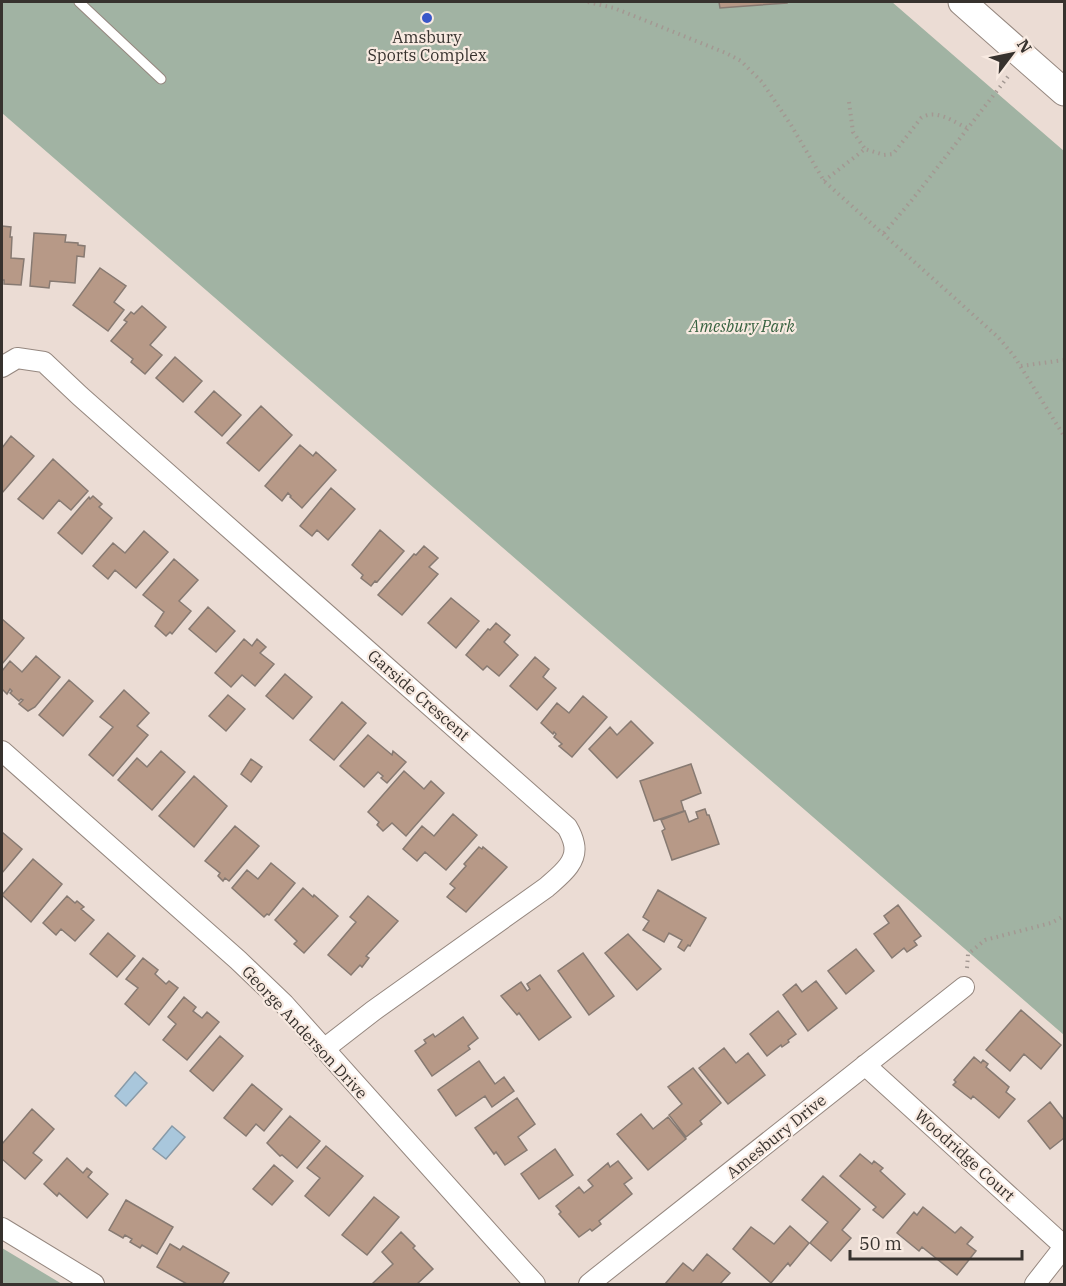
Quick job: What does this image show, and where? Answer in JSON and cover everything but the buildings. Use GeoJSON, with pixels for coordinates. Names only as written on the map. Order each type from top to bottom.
{"type":"FeatureCollection","features":[{"type":"Feature","properties":{"kind":"main road"},"geometry":{"type":"LineString","coordinates":[[962,2],[1065,92]]}},
{"type":"Feature","properties":{"kind":"street","name":"Garside Crescent"},"geometry":{"type":"LineString","coordinates":[[2,367],[17,358],[44,362],[567,826],[575,846],[570,865],[547,887],[324,1049]]}},
{"type":"Feature","properties":{"kind":"street","name":"George Anderson Drive"},"geometry":{"type":"LineString","coordinates":[[2,751],[238,960],[284,1004],[535,1284]]}},
{"type":"Feature","properties":{"kind":"street","name":"Amesbury Drive"},"geometry":{"type":"LineString","coordinates":[[589,1284],[964,987]]}},
{"type":"Feature","properties":{"kind":"street","name":"Woodridge Court"},"geometry":{"type":"LineString","coordinates":[[865,1065],[1065,1246],[1035,1284]]}},
{"type":"Feature","properties":{"kind":"street"},"geometry":{"type":"LineString","coordinates":[[2,1228],[94,1284]]}},
{"type":"Feature","properties":{"kind":"lane"},"geometry":{"type":"LineString","coordinates":[[79,2],[161,79]]}},
{"type":"Feature","properties":{"kind":"path"},"geometry":{"type":"LineString","coordinates":[[588,2],[614,8],[741,61],[762,82],[824,181],[998,337],[1021,366],[1065,436]]}},
{"type":"Feature","properties":{"kind":"path"},"geometry":{"type":"LineString","coordinates":[[884,233],[1007,77]]}},
{"type":"Feature","properties":{"kind":"path"},"geometry":{"type":"LineString","coordinates":[[849,102],[853,132],[865,149],[884,155],[893,154],[925,115],[937,115],[967,128]]}},
{"type":"Feature","properties":{"kind":"path"},"geometry":{"type":"LineString","coordinates":[[824,181],[865,149]]}},
{"type":"Feature","properties":{"kind":"path"},"geometry":{"type":"LineString","coordinates":[[1021,366],[1065,360]]}},
{"type":"Feature","properties":{"kind":"path"},"geometry":{"type":"LineString","coordinates":[[964,987],[968,954],[978,944],[985,940],[1051,923],[1065,916]]}},
{"type":"Feature","properties":{"kind":"green space","name":"Amesbury Park"},"geometry":{"type":"Polygon","coordinates":[[[2,2],[892,2],[1064,151],[1064,1035],[2,113],[2,2]]]}},
{"type":"Feature","properties":{"kind":"green space"},"geometry":{"type":"Polygon","coordinates":[[[2,1248],[62,1284],[2,1284],[2,1248]]]}},
{"type":"Feature","properties":{"kind":"water"},"geometry":{"type":"Polygon","coordinates":[[[135,1072],[147,1083],[126,1106],[115,1096],[135,1072]]]}},
{"type":"Feature","properties":{"kind":"water"},"geometry":{"type":"Polygon","coordinates":[[[172,1126],[185,1137],[166,1159],[153,1149],[172,1126]]]}},
{"type":"Feature","properties":{"kind":"place","name":"Amsbury Sports Complex"},"geometry":{"type":"Point","coordinates":[427,18]}}]}
